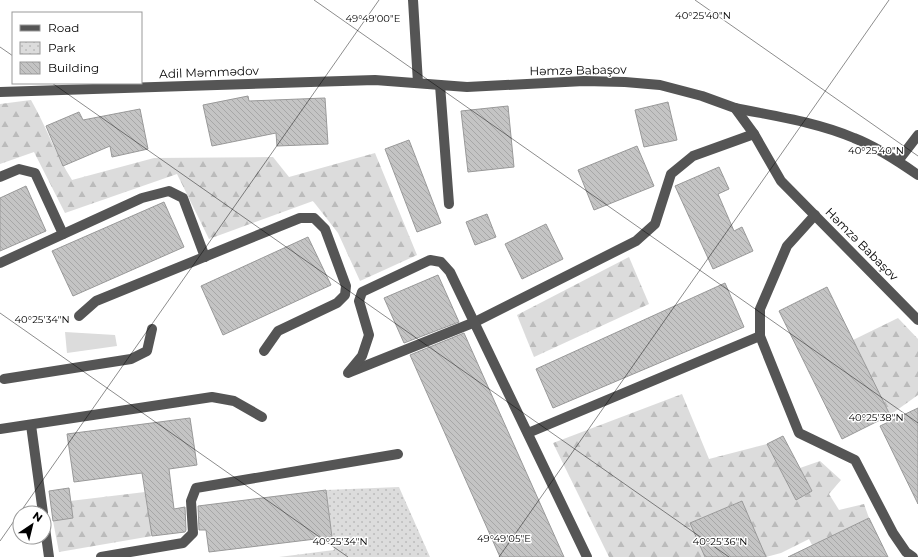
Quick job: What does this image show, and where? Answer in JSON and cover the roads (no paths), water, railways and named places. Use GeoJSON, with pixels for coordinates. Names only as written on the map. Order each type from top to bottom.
{"type":"FeatureCollection","features":[{"type":"Feature","properties":{"kind":"street"},"geometry":{"type":"LineString","coordinates":[[414,0],[418,83]]}},
{"type":"Feature","properties":{"kind":"street","name":"Adil Məmmədov"},"geometry":{"type":"LineString","coordinates":[[0,92],[375,80],[418,83]]}},
{"type":"Feature","properties":{"kind":"street","name":"Həmzə Babaşov"},"geometry":{"type":"LineString","coordinates":[[418,83],[467,87],[584,81],[660,85],[702,96],[735,108],[798,121],[854,138],[898,161],[918,175]]}},
{"type":"Feature","properties":{"kind":"street"},"geometry":{"type":"LineString","coordinates":[[440,85],[449,204]]}},
{"type":"Feature","properties":{"kind":"street","name":"Həmzə Babaşov"},"geometry":{"type":"LineString","coordinates":[[735,108],[754,134],[781,181],[918,320]]}},
{"type":"Feature","properties":{"kind":"street"},"geometry":{"type":"LineString","coordinates":[[587,557],[475,322],[450,272],[441,262],[430,260],[362,292],[360,301],[368,335],[362,356],[348,373],[475,322],[636,241],[654,224],[671,174],[693,156],[754,134]]}},
{"type":"Feature","properties":{"kind":"street"},"geometry":{"type":"LineString","coordinates":[[898,161],[918,135]]}},
{"type":"Feature","properties":{"kind":"street"},"geometry":{"type":"LineString","coordinates":[[0,177],[19,169],[35,173],[62,234]]}},
{"type":"Feature","properties":{"kind":"street"},"geometry":{"type":"LineString","coordinates":[[0,263],[142,198],[169,191],[183,198],[205,257]]}},
{"type":"Feature","properties":{"kind":"street"},"geometry":{"type":"LineString","coordinates":[[815,215],[787,246],[760,309],[760,336],[800,433],[855,460],[893,533],[906,552],[913,557]]}},
{"type":"Feature","properties":{"kind":"street"},"geometry":{"type":"LineString","coordinates":[[79,316],[96,301],[300,218],[314,218],[325,229],[346,286],[345,295],[337,303],[278,331],[264,351]]}},
{"type":"Feature","properties":{"kind":"street"},"geometry":{"type":"LineString","coordinates":[[4,379],[131,359],[147,351],[152,329]]}},
{"type":"Feature","properties":{"kind":"street"},"geometry":{"type":"LineString","coordinates":[[528,433],[760,336]]}},
{"type":"Feature","properties":{"kind":"street"},"geometry":{"type":"LineString","coordinates":[[0,429],[212,398],[234,401],[262,418]]}},
{"type":"Feature","properties":{"kind":"street"},"geometry":{"type":"LineString","coordinates":[[30,425],[42,505]]}},
{"type":"Feature","properties":{"kind":"street"},"geometry":{"type":"LineString","coordinates":[[101,557],[183,543],[193,533],[191,500],[196,488],[206,485],[398,454]]}},
{"type":"Feature","properties":{"kind":"street"},"geometry":{"type":"LineString","coordinates":[[47,545],[49,557]]}}]}
